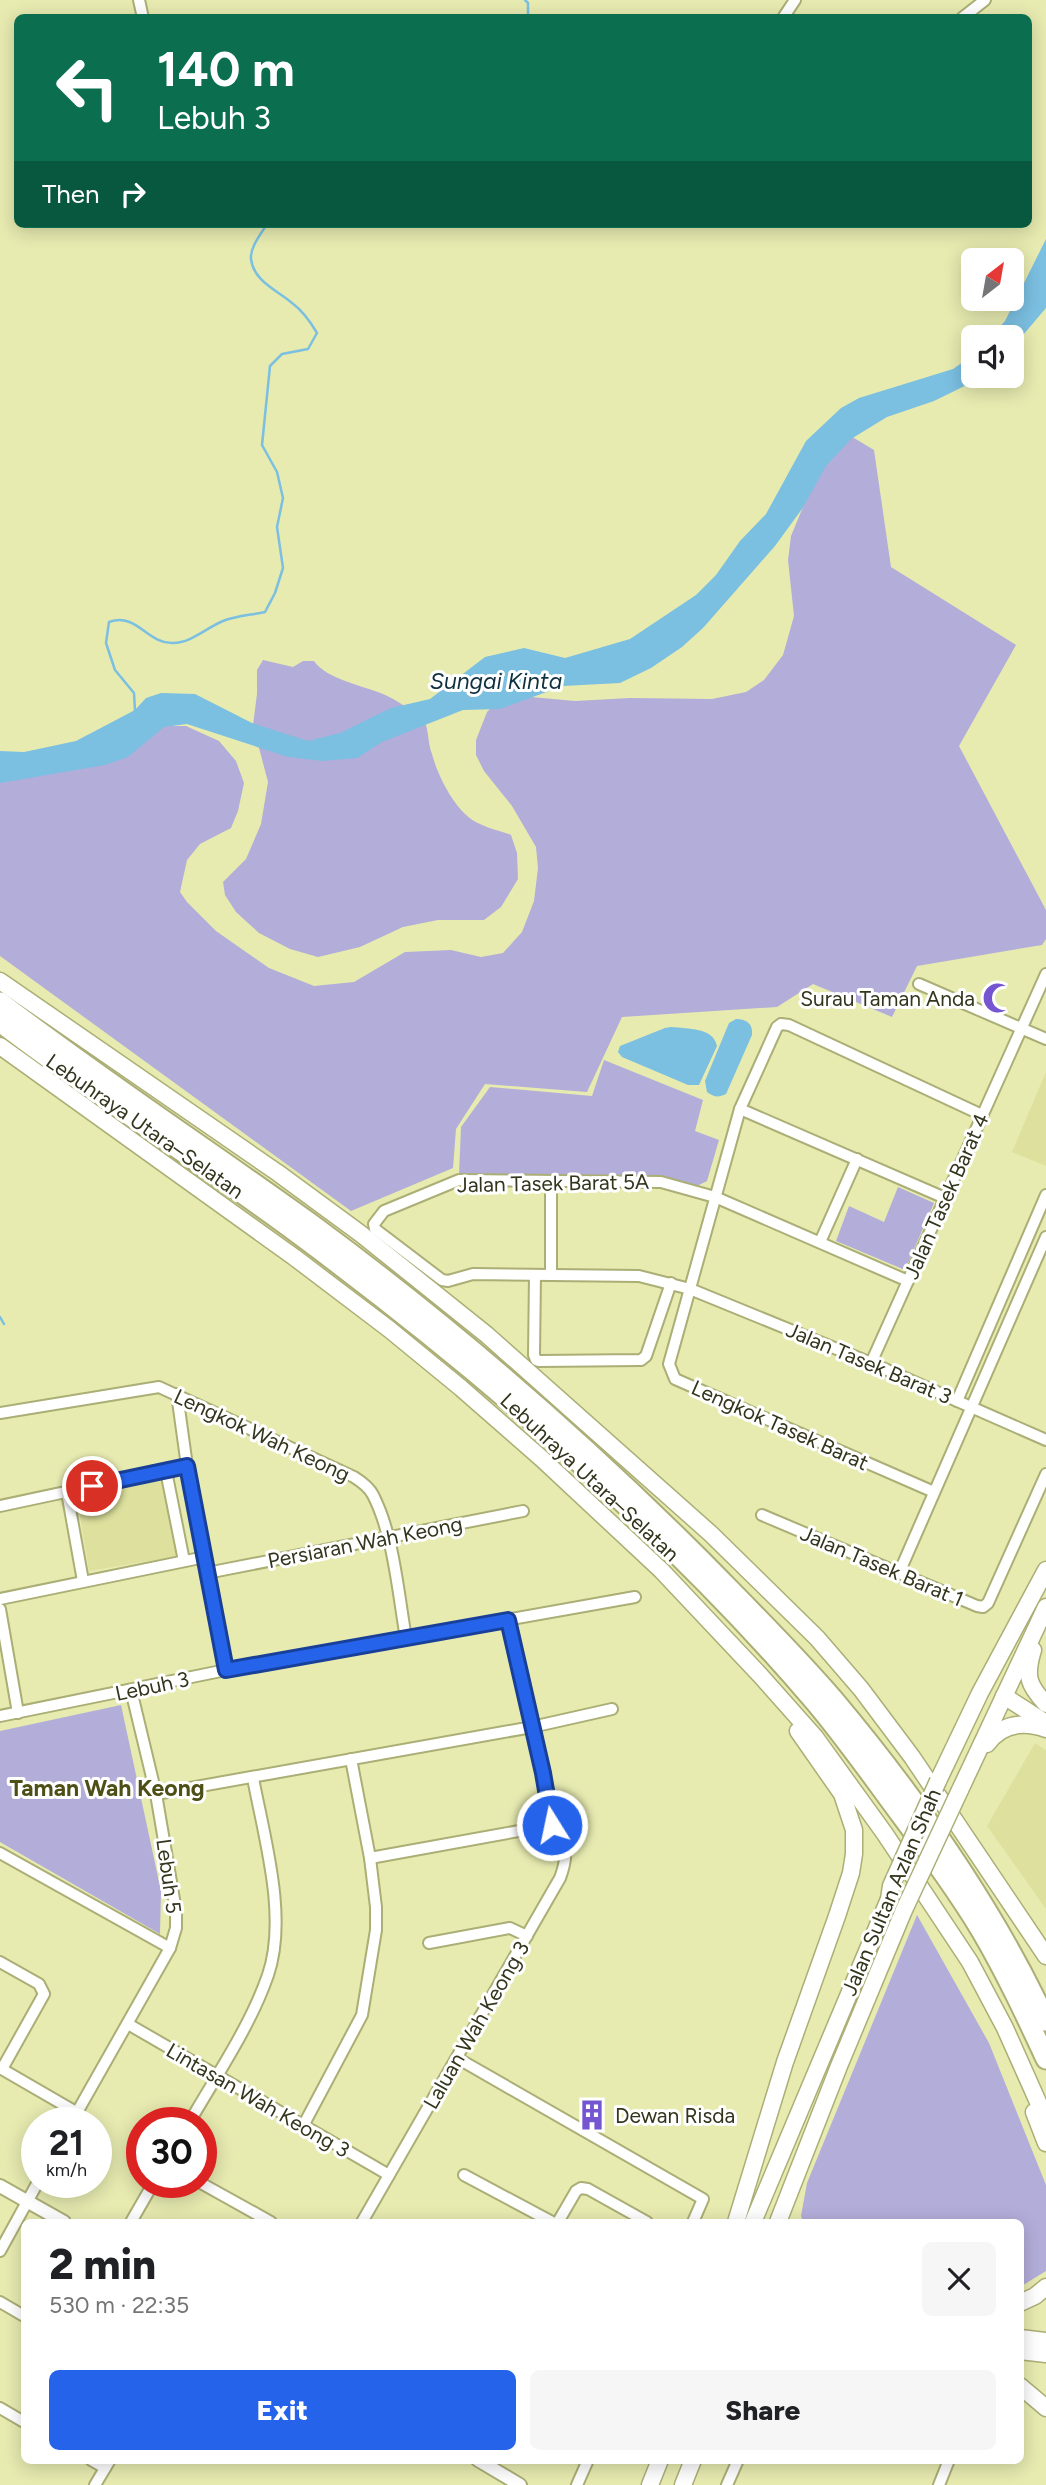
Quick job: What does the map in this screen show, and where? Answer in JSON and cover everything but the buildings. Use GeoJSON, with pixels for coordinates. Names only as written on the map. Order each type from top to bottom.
{"type":"FeatureCollection","features":[{"type":"Feature","properties":{"kind":"highway","name":"Lebuhraya Utara–Selatan"},"geometry":{"type":"LineString","coordinates":[[0,1002],[315,1228],[435,1320],[585,1448],[666,1525],[776,1637],[832,1698],[883,1761],[955,1861],[1026,1977],[1046,2021]]}},
{"type":"Feature","properties":{"kind":"highway","name":"Lebuhraya Utara–Selatan"},"geometry":{"type":"LineString","coordinates":[[0,1022],[303,1237],[440,1342],[573,1458],[652,1532],[763,1643],[817,1705],[873,1777],[946,1876],[982,1933],[1046,2059]]}},
{"type":"Feature","properties":{"kind":"main road"},"geometry":{"type":"LineString","coordinates":[[0,981],[278,1173],[361,1234],[487,1335],[710,1534],[817,1638],[861,1689],[912,1757],[1046,1954]]}},
{"type":"Feature","properties":{"kind":"main road"},"geometry":{"type":"LineString","coordinates":[[0,1046],[294,1257],[461,1388],[661,1570],[815,1737],[885,1833],[970,1962],[1005,2028],[1046,2120]]}},
{"type":"Feature","properties":{"kind":"main road","name":"Jalan Sultan Azlan Shah"},"geometry":{"type":"LineString","coordinates":[[779,2219],[904,1910],[976,1701],[1046,1570]]}},
{"type":"Feature","properties":{"kind":"main road"},"geometry":{"type":"LineString","coordinates":[[1046,1607],[1028,1674],[1031,1687],[1046,1705]]}},
{"type":"Feature","properties":{"kind":"main road","name":"Jalan Sultan Azlan Shah"},"geometry":{"type":"LineString","coordinates":[[754,2219],[890,1899],[891,1886],[947,1785],[971,1766],[1046,1607]]}},
{"type":"Feature","properties":{"kind":"main road"},"geometry":{"type":"LineString","coordinates":[[1005,1649],[999,1672],[1006,1687],[1046,1723]]}},
{"type":"Feature","properties":{"kind":"main road"},"geometry":{"type":"LineString","coordinates":[[737,2219],[785,2063],[851,1872],[854,1842],[854,1830],[842,1794],[760,1675]]}},
{"type":"Feature","properties":{"kind":"main road"},"geometry":{"type":"LineString","coordinates":[[1006,1687],[1046,1705]]}},
{"type":"Feature","properties":{"kind":"main road"},"geometry":{"type":"LineString","coordinates":[[947,1785],[987,1697],[1006,1687]]}},
{"type":"Feature","properties":{"kind":"main road"},"geometry":{"type":"LineString","coordinates":[[971,1766],[994,1734],[1005,1727],[1020,1724],[1046,1729]]}},
{"type":"Feature","properties":{"kind":"main road"},"geometry":{"type":"LineString","coordinates":[[1005,2028],[1018,2074],[1046,2143]]}},
{"type":"Feature","properties":{"kind":"main road"},"geometry":{"type":"LineString","coordinates":[[792,2219],[791,2206],[797,2175]]}},
{"type":"Feature","properties":{"kind":"main road"},"geometry":{"type":"LineString","coordinates":[[761,2219],[764,2200]]}},
{"type":"Feature","properties":{"kind":"main road"},"geometry":{"type":"LineString","coordinates":[[1024,2301],[1035,2297],[1046,2287]]}},
{"type":"Feature","properties":{"kind":"main road"},"geometry":{"type":"LineString","coordinates":[[1024,2338],[1046,2341]]}},
{"type":"Feature","properties":{"kind":"main road"},"geometry":{"type":"LineString","coordinates":[[1024,2351],[1046,2354]]}},
{"type":"Feature","properties":{"kind":"main road"},"geometry":{"type":"LineString","coordinates":[[1024,2389],[1046,2408]]}},
{"type":"Feature","properties":{"kind":"main road"},"geometry":{"type":"LineString","coordinates":[[650,2485],[658,2464]]}},
{"type":"Feature","properties":{"kind":"main road"},"geometry":{"type":"LineString","coordinates":[[658,2485],[666,2464]]}},
{"type":"Feature","properties":{"kind":"street"},"geometry":{"type":"LineString","coordinates":[[967,14],[985,0]]}},
{"type":"Feature","properties":{"kind":"street","name":"Jalan Tasek Barat 4"},"geometry":{"type":"LineString","coordinates":[[871,1363],[1046,974]]}},
{"type":"Feature","properties":{"kind":"street"},"geometry":{"type":"LineString","coordinates":[[919,984],[1046,1039]]}},
{"type":"Feature","properties":{"kind":"street","name":"Lengkok Tasek Barat"},"geometry":{"type":"LineString","coordinates":[[934,1492],[675,1378],[669,1364],[740,1109],[774,1031],[781,1024],[982,1115]]}},
{"type":"Feature","properties":{"kind":"street"},"geometry":{"type":"LineString","coordinates":[[740,1109],[945,1198]]}},
{"type":"Feature","properties":{"kind":"street"},"geometry":{"type":"LineString","coordinates":[[820,1242],[857,1159]]}},
{"type":"Feature","properties":{"kind":"street","name":"Jalan Tasek Barat 5A"},"geometry":{"type":"LineString","coordinates":[[415,1260],[375,1229],[374,1224],[381,1213],[458,1180],[661,1182],[715,1197],[908,1281]]}},
{"type":"Feature","properties":{"kind":"street"},"geometry":{"type":"LineString","coordinates":[[551,1181],[551,1275]]}},
{"type":"Feature","properties":{"kind":"street"},"geometry":{"type":"LineString","coordinates":[[957,1401],[1046,1195]]}},
{"type":"Feature","properties":{"kind":"street"},"geometry":{"type":"LineString","coordinates":[[899,1573],[1046,1237]]}},
{"type":"Feature","properties":{"kind":"street","name":"Jalan Tasek Barat 3"},"geometry":{"type":"LineString","coordinates":[[415,1260],[442,1280],[448,1281],[473,1275],[551,1275],[639,1276],[671,1283],[871,1363],[1046,1440]]}},
{"type":"Feature","properties":{"kind":"street"},"geometry":{"type":"LineString","coordinates":[[535,1275],[534,1355],[536,1360],[540,1361],[640,1360],[646,1356],[671,1283]]}},
{"type":"Feature","properties":{"kind":"street","name":"Lengkok Wah Keong"},"geometry":{"type":"LineString","coordinates":[[0,1413],[154,1387],[177,1394],[354,1476],[366,1484],[373,1496],[387,1537],[406,1638]]}},
{"type":"Feature","properties":{"kind":"street"},"geometry":{"type":"LineString","coordinates":[[177,1394],[187,1466],[226,1670]]}},
{"type":"Feature","properties":{"kind":"street"},"geometry":{"type":"LineString","coordinates":[[0,1506],[187,1466]]}},
{"type":"Feature","properties":{"kind":"street"},"geometry":{"type":"LineString","coordinates":[[166,1471],[184,1562]]}},
{"type":"Feature","properties":{"kind":"street","name":"Jalan Tasek Barat 1"},"geometry":{"type":"LineString","coordinates":[[762,1515],[983,1607],[988,1603],[1046,1474]]}},
{"type":"Feature","properties":{"kind":"street"},"geometry":{"type":"LineString","coordinates":[[67,1492],[83,1581]]}},
{"type":"Feature","properties":{"kind":"street","name":"Persiaran Wah Keong"},"geometry":{"type":"LineString","coordinates":[[207,1573],[523,1511]]}},
{"type":"Feature","properties":{"kind":"street"},"geometry":{"type":"LineString","coordinates":[[0,1599],[205,1557]]}},
{"type":"Feature","properties":{"kind":"street","name":"Lebuh 3"},"geometry":{"type":"LineString","coordinates":[[0,1716],[226,1670],[635,1597]]}},
{"type":"Feature","properties":{"kind":"street"},"geometry":{"type":"LineString","coordinates":[[0,1609],[18,1713]]}},
{"type":"Feature","properties":{"kind":"street","name":"Laluan Wah Keong 3"},"geometry":{"type":"LineString","coordinates":[[364,2219],[564,1867],[565,1842],[552,1825],[508,1620]]}},
{"type":"Feature","properties":{"kind":"street","name":"Lebuh 5"},"geometry":{"type":"LineString","coordinates":[[80,2107],[170,1948],[176,1928],[176,1911],[156,1794],[131,1690]]}},
{"type":"Feature","properties":{"kind":"street"},"geometry":{"type":"LineString","coordinates":[[156,1794],[532,1727],[612,1709]]}},
{"type":"Feature","properties":{"kind":"street"},"geometry":{"type":"LineString","coordinates":[[303,2126],[362,2015],[376,1930],[370,1858],[351,1759]]}},
{"type":"Feature","properties":{"kind":"street"},"geometry":{"type":"LineString","coordinates":[[198,2107],[252,2011],[268,1974],[274,1944],[272,1882],[253,1778]]}},
{"type":"Feature","properties":{"kind":"street"},"geometry":{"type":"LineString","coordinates":[[370,1858],[552,1825]]}},
{"type":"Feature","properties":{"kind":"street"},"geometry":{"type":"LineString","coordinates":[[0,1853],[170,1948]]}},
{"type":"Feature","properties":{"kind":"street"},"geometry":{"type":"LineString","coordinates":[[429,1943],[510,1928],[527,1936]]}},
{"type":"Feature","properties":{"kind":"street"},"geometry":{"type":"LineString","coordinates":[[0,1962],[39,1984],[44,1994],[1,2069],[58,2107]]}},
{"type":"Feature","properties":{"kind":"street","name":"Lintasan Wah Keong 3"},"geometry":{"type":"LineString","coordinates":[[128,2024],[389,2175]]}},
{"type":"Feature","properties":{"kind":"street"},"geometry":{"type":"LineString","coordinates":[[457,2058],[703,2199],[694,2219]]}},
{"type":"Feature","properties":{"kind":"street"},"geometry":{"type":"LineString","coordinates":[[464,2175],[546,2219]]}},
{"type":"Feature","properties":{"kind":"street"},"geometry":{"type":"LineString","coordinates":[[0,2186],[59,2219]]}},
{"type":"Feature","properties":{"kind":"street"},"geometry":{"type":"LineString","coordinates":[[560,2219],[576,2191],[582,2188],[642,2219]]}},
{"type":"Feature","properties":{"kind":"street"},"geometry":{"type":"LineString","coordinates":[[217,2192],[266,2219]]}},
{"type":"Feature","properties":{"kind":"street"},"geometry":{"type":"LineString","coordinates":[[0,2250],[29,2198]]}},
{"type":"Feature","properties":{"kind":"street"},"geometry":{"type":"LineString","coordinates":[[133,2219],[145,2198]]}},
{"type":"Feature","properties":{"kind":"street"},"geometry":{"type":"LineString","coordinates":[[0,2302],[21,2314]]}},
{"type":"Feature","properties":{"kind":"street"},"geometry":{"type":"LineString","coordinates":[[0,2408],[21,2420]]}},
{"type":"Feature","properties":{"kind":"street"},"geometry":{"type":"LineString","coordinates":[[95,2485],[107,2464]]}},
{"type":"Feature","properties":{"kind":"street"},"geometry":{"type":"LineString","coordinates":[[485,2464],[520,2485]]}},
{"type":"Feature","properties":{"kind":"street"},"geometry":{"type":"LineString","coordinates":[[577,2485],[586,2464]]}},
{"type":"Feature","properties":{"kind":"street"},"geometry":{"type":"LineString","coordinates":[[727,2485],[736,2464]]}},
{"type":"Feature","properties":{"kind":"street"},"geometry":{"type":"LineString","coordinates":[[939,2485],[947,2464]]}},
{"type":"Feature","properties":{"kind":"shaded area"},"geometry":{"type":"Polygon","coordinates":[[[849,435],[874,450],[891,567],[1016,645],[959,746],[1046,910],[1046,939],[1042,945],[917,966],[892,1017],[813,984],[777,1007],[622,1017],[587,1092],[485,1084],[456,1129],[453,1168],[351,1211],[0,956],[0,781],[163,726],[186,726],[219,741],[236,761],[244,783],[231,828],[200,844],[187,860],[180,892],[216,931],[269,968],[314,986],[354,982],[405,952],[451,950],[481,957],[503,953],[522,932],[534,901],[538,868],[536,847],[512,806],[484,771],[476,755],[476,740],[487,712],[495,704],[531,697],[575,701],[630,698],[712,699],[746,692],[764,680],[783,655],[794,616],[788,560],[791,536],[822,461],[849,435]]]}},
{"type":"Feature","properties":{"kind":"shaded area"},"geometry":{"type":"Polygon","coordinates":[[[263,660],[293,667],[303,661],[314,661],[327,673],[394,700],[425,722],[435,763],[456,804],[484,826],[511,835],[517,853],[518,879],[501,907],[484,920],[438,920],[403,927],[360,947],[318,957],[290,949],[259,933],[236,912],[225,895],[223,882],[246,859],[261,824],[268,782],[253,725],[257,670],[263,660]]]}},
{"type":"Feature","properties":{"kind":"shaded area"},"geometry":{"type":"Polygon","coordinates":[[[604,1060],[703,1100],[695,1131],[719,1140],[707,1181],[695,1187],[663,1176],[459,1174],[461,1127],[490,1087],[592,1096],[604,1060]]]}},
{"type":"Feature","properties":{"kind":"shaded area"},"geometry":{"type":"Polygon","coordinates":[[[1046,1072],[1046,1166],[1012,1152],[1046,1072]]]}},
{"type":"Feature","properties":{"kind":"shaded area"},"geometry":{"type":"Polygon","coordinates":[[[898,1187],[934,1203],[905,1270],[836,1241],[849,1206],[884,1222],[898,1187]]]}},
{"type":"Feature","properties":{"kind":"shaded area"},"geometry":{"type":"Polygon","coordinates":[[[163,1480],[179,1556],[89,1571],[77,1498],[163,1480]]]}},
{"type":"Feature","properties":{"kind":"shaded area"},"geometry":{"type":"Polygon","coordinates":[[[121,1705],[161,1891],[160,1934],[0,1842],[0,1731],[121,1705]]]}},
{"type":"Feature","properties":{"kind":"shaded area"},"geometry":{"type":"Polygon","coordinates":[[[1035,1743],[1046,1750],[1046,1909],[987,1826],[1035,1743]]]}},
{"type":"Feature","properties":{"kind":"shaded area"},"geometry":{"type":"Polygon","coordinates":[[[917,1915],[989,2043],[1046,2185],[1046,2271],[1024,2285],[1024,2219],[802,2219],[807,2183],[917,1915]]]}},
{"type":"Feature","properties":{"kind":"water"},"geometry":{"type":"Polygon","coordinates":[[[1046,239],[1046,308],[1024,334],[1024,325],[1001,325],[1010,312],[1024,312],[1024,283],[1046,239]]]}},
{"type":"Feature","properties":{"kind":"water","name":"Sungai Kinta"},"geometry":{"type":"Polygon","coordinates":[[[961,363],[961,388],[934,401],[887,417],[851,439],[826,466],[802,509],[775,546],[703,628],[682,647],[651,668],[620,683],[563,686],[500,709],[463,710],[382,742],[357,758],[323,761],[288,757],[187,724],[164,727],[128,757],[105,765],[0,783],[0,751],[24,752],[76,741],[135,710],[146,698],[161,693],[195,694],[252,723],[308,741],[340,733],[391,708],[430,699],[485,657],[524,648],[565,658],[630,639],[696,595],[716,575],[740,541],[766,514],[806,441],[841,408],[859,398],[953,369],[961,363]]]}},
{"type":"Feature","properties":{"kind":"water"},"geometry":{"type":"Polygon","coordinates":[[[736,1019],[748,1023],[752,1035],[726,1094],[714,1096],[707,1092],[705,1081],[729,1023],[736,1019]]]}},
{"type":"Feature","properties":{"kind":"water"},"geometry":{"type":"Polygon","coordinates":[[[671,1027],[699,1030],[711,1035],[715,1040],[717,1046],[699,1085],[688,1085],[622,1057],[618,1052],[620,1046],[671,1027]]]}},
{"type":"Feature","properties":{"kind":"waterway"},"geometry":{"type":"LineString","coordinates":[[525,0],[528,3],[528,14]]}},
{"type":"Feature","properties":{"kind":"waterway"},"geometry":{"type":"LineString","coordinates":[[135,711],[134,693],[115,670],[106,643],[109,622],[127,621],[164,642],[186,641],[228,619],[265,612],[283,568],[277,527],[283,498],[277,472],[262,445],[270,366],[282,354],[308,349],[317,333],[300,309],[261,280],[253,267],[252,250],[264,228]]}},
{"type":"Feature","properties":{"kind":"waterway"},"geometry":{"type":"LineString","coordinates":[[0,1317],[4,1324]]}},
{"type":"Feature","properties":{"kind":"place","name":"Surau Taman Anda"},"geometry":{"type":"Point","coordinates":[998,998]}},
{"type":"Feature","properties":{"kind":"place","name":"Dewan Risda"},"geometry":{"type":"Point","coordinates":[592,2115]}},
{"type":"Feature","properties":{"kind":"district","name":"Taman Wah Keong"},"geometry":{"type":"Point","coordinates":[107,1788]}},
{"type":"Feature","properties":{"kind":"route"},"geometry":{"type":"LineString","coordinates":[[92,1486],[187,1466],[226,1670],[508,1620],[543,1773],[552,1825]]}}]}
